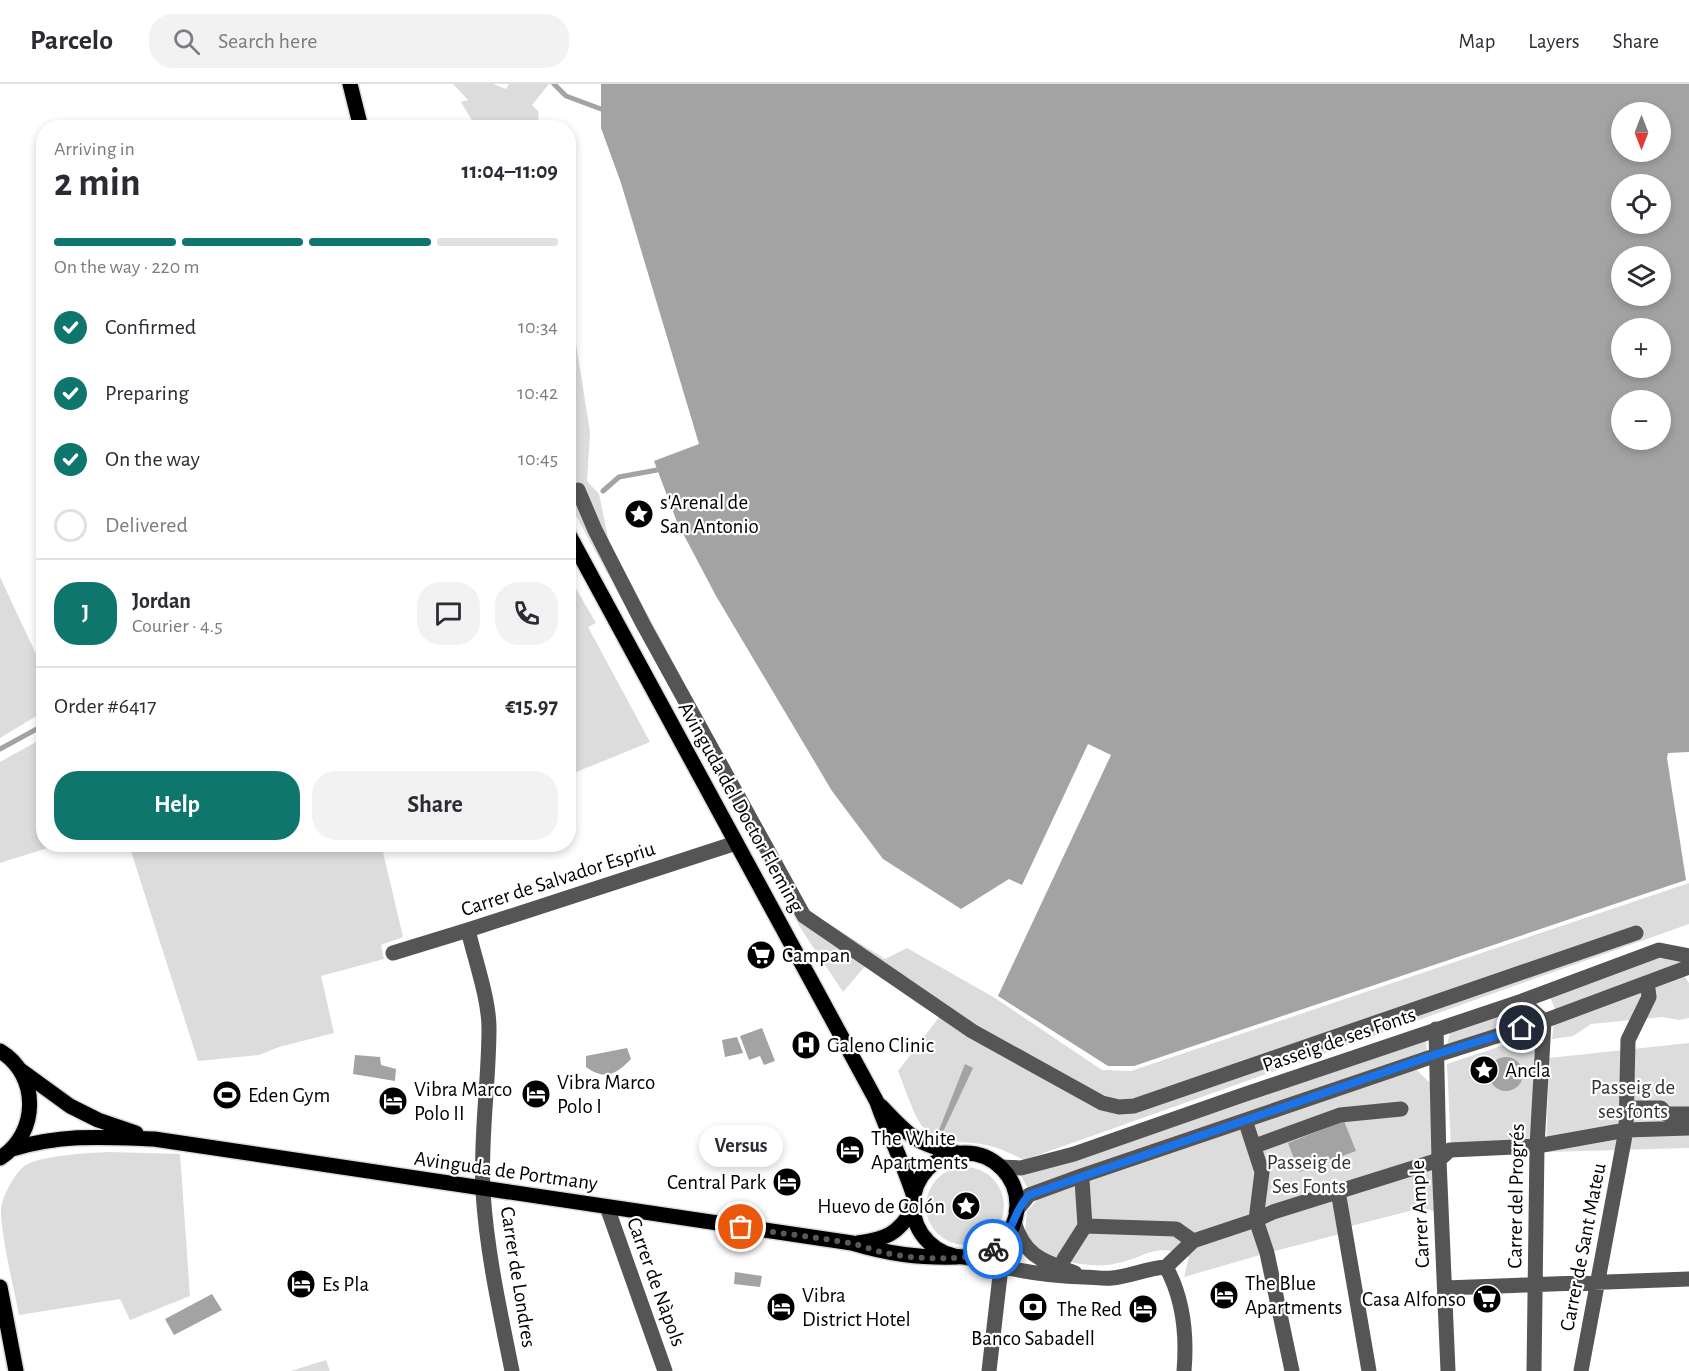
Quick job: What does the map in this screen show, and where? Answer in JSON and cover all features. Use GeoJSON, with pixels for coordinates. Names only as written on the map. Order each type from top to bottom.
{"type":"FeatureCollection","features":[{"type":"Feature","properties":{"kind":"main road"},"geometry":{"type":"LineString","coordinates":[[350,84],[359,120]]}},
{"type":"Feature","properties":{"kind":"main road","name":"Avinguda del Doctor Fleming"},"geometry":{"type":"LineString","coordinates":[[576,548],[877,1102],[886,1130],[906,1174],[914,1203]]}},
{"type":"Feature","properties":{"kind":"main road","name":"Avinguda de Portmany"},"geometry":{"type":"LineString","coordinates":[[0,1051],[49,1092],[98,1120],[154,1139]]}},
{"type":"Feature","properties":{"kind":"main road"},"geometry":{"type":"LineString","coordinates":[[4,1157],[25,1131],[30,1110],[28,1088],[19,1069]]}},
{"type":"Feature","properties":{"kind":"main road","name":"Avinguda del Doctor Fleming"},"geometry":{"type":"LineString","coordinates":[[877,1102],[910,1135],[924,1144],[962,1154]]}},
{"type":"Feature","properties":{"kind":"main road","name":"Avinguda de Portmany"},"geometry":{"type":"LineString","coordinates":[[4,1157],[40,1141],[66,1137],[154,1139],[852,1244],[898,1255],[927,1258],[961,1257]]}},
{"type":"Feature","properties":{"kind":"main road"},"geometry":{"type":"LineString","coordinates":[[962,1154],[982,1157],[1000,1167],[1015,1192],[1015,1216],[1009,1233],[996,1247],[978,1255],[961,1257],[941,1251],[927,1240],[917,1226],[914,1203],[919,1181],[930,1167],[945,1158],[962,1154]]}},
{"type":"Feature","properties":{"kind":"main road","name":"Avinguda de Portmany"},"geometry":{"type":"LineString","coordinates":[[852,1244],[886,1237],[906,1221],[914,1203]]}},
{"type":"Feature","properties":{"kind":"main road"},"geometry":{"type":"LineString","coordinates":[[0,1287],[2,1312],[16,1371]]}},
{"type":"Feature","properties":{"kind":"street"},"geometry":{"type":"LineString","coordinates":[[578,490],[595,530],[643,624],[804,916],[972,1031],[1102,1103],[1119,1107],[1134,1106],[1636,933]]}},
{"type":"Feature","properties":{"kind":"street","name":"Carrer de Salvador Espriu"},"geometry":{"type":"LineString","coordinates":[[393,953],[736,843]]}},
{"type":"Feature","properties":{"kind":"street","name":"Carrer de Londres"},"geometry":{"type":"LineString","coordinates":[[468,930],[489,1027],[484,1113],[483,1189],[486,1230],[492,1277],[512,1371]]}},
{"type":"Feature","properties":{"kind":"street","name":"Passeig de ses Fonts"},"geometry":{"type":"LineString","coordinates":[[1000,1167],[1021,1168],[1074,1154],[1522,1001],[1659,950],[1689,956]]}},
{"type":"Feature","properties":{"kind":"street"},"geometry":{"type":"LineString","coordinates":[[1086,1277],[1034,1255],[1021,1240],[1015,1216],[1029,1195],[1437,1054],[1544,1021],[1689,967]]}},
{"type":"Feature","properties":{"kind":"street","name":"Carrer de Sant Mateu"},"geometry":{"type":"LineString","coordinates":[[1581,1371],[1626,1130],[1628,1040],[1649,996],[1648,989]]}},
{"type":"Feature","properties":{"kind":"street"},"geometry":{"type":"LineString","coordinates":[[1522,1001],[1544,1021]]}},
{"type":"Feature","properties":{"kind":"street","name":"Carrer del Progrés"},"geometry":{"type":"LineString","coordinates":[[1534,1371],[1537,1146],[1544,1021]]}},
{"type":"Feature","properties":{"kind":"street","name":"Carrer Ample"},"geometry":{"type":"LineString","coordinates":[[1436,1029],[1438,1160],[1448,1371]]}},
{"type":"Feature","properties":{"kind":"street"},"geometry":{"type":"LineString","coordinates":[[1627,1108],[1661,1108],[1666,1114],[1689,1114]]}},
{"type":"Feature","properties":{"kind":"street"},"geometry":{"type":"LineString","coordinates":[[1255,1146],[1340,1115],[1401,1109]]}},
{"type":"Feature","properties":{"kind":"street"},"geometry":{"type":"LineString","coordinates":[[1247,1126],[1262,1172],[1256,1220],[1267,1253],[1292,1371]]}},
{"type":"Feature","properties":{"kind":"street"},"geometry":{"type":"LineString","coordinates":[[961,1257],[1039,1275],[1113,1278],[1142,1270],[1166,1267],[1193,1241],[1273,1212],[1438,1160],[1450,1150],[1537,1146],[1626,1130],[1689,1128]]}},
{"type":"Feature","properties":{"kind":"street"},"geometry":{"type":"LineString","coordinates":[[1064,1259],[1085,1226],[1082,1179]]}},
{"type":"Feature","properties":{"kind":"street"},"geometry":{"type":"LineString","coordinates":[[1338,1191],[1369,1371]]}},
{"type":"Feature","properties":{"kind":"street","name":"Carrer de Nàpols"},"geometry":{"type":"LineString","coordinates":[[607,1207],[665,1371]]}},
{"type":"Feature","properties":{"kind":"street"},"geometry":{"type":"LineString","coordinates":[[1085,1226],[1176,1229],[1193,1241]]}},
{"type":"Feature","properties":{"kind":"street"},"geometry":{"type":"LineString","coordinates":[[989,1371],[1001,1267]]}},
{"type":"Feature","properties":{"kind":"street"},"geometry":{"type":"LineString","coordinates":[[1166,1267],[1175,1286],[1185,1330],[1184,1371]]}},
{"type":"Feature","properties":{"kind":"street"},"geometry":{"type":"LineString","coordinates":[[1444,1288],[1689,1280]]}},
{"type":"Feature","properties":{"kind":"green space"},"geometry":{"type":"Polygon","coordinates":[[[453,84],[493,84],[506,89],[509,84],[549,84],[532,105],[538,111],[539,120],[472,120],[461,102],[468,100],[453,84]]]}},
{"type":"Feature","properties":{"kind":"green space"},"geometry":{"type":"Polygon","coordinates":[[[576,344],[590,432],[587,481],[599,494],[609,542],[805,909],[885,959],[907,948],[995,998],[1102,1070],[1131,1071],[1689,883],[1689,924],[1024,1160],[994,1147],[947,1140],[930,1133],[923,1127],[909,1101],[898,1071],[940,1016],[867,964],[843,992],[801,929],[576,516],[576,344]]]}},
{"type":"Feature","properties":{"kind":"green space"},"geometry":{"type":"Polygon","coordinates":[[[0,577],[36,654],[36,716],[0,738],[0,577]]]}},
{"type":"Feature","properties":{"kind":"green space"},"geometry":{"type":"Polygon","coordinates":[[[576,589],[596,623],[588,627],[650,742],[576,772],[576,589]]]}},
{"type":"Feature","properties":{"kind":"green space"},"geometry":{"type":"Polygon","coordinates":[[[36,742],[36,852],[0,863],[0,762],[36,742]]]}},
{"type":"Feature","properties":{"kind":"green space"},"geometry":{"type":"Polygon","coordinates":[[[131,852],[383,852],[403,937],[381,945],[384,959],[321,976],[334,1033],[279,1047],[259,1055],[198,1061],[131,852]]]}},
{"type":"Feature","properties":{"kind":"green space"},"geometry":{"type":"Polygon","coordinates":[[[1659,955],[1686,963],[1555,1009],[1550,997],[1659,955]]]}},
{"type":"Feature","properties":{"kind":"green space","name":"Passeig de ses fonts"},"geometry":{"type":"Polygon","coordinates":[[[1684,976],[1689,983],[1689,1018],[1679,1020],[1662,1017],[1591,1024],[1573,1036],[1552,1039],[1554,1023],[1684,976]]]}},
{"type":"Feature","properties":{"kind":"green space"},"geometry":{"type":"Polygon","coordinates":[[[1516,1010],[1527,1020],[1446,1047],[1450,1033],[1516,1010]]]}},
{"type":"Feature","properties":{"kind":"green space"},"geometry":{"type":"Polygon","coordinates":[[[1537,1034],[1531,1141],[1451,1147],[1447,1064],[1537,1034]]]}},
{"type":"Feature","properties":{"kind":"green space"},"geometry":{"type":"Polygon","coordinates":[[[1426,1041],[1427,1053],[1028,1189],[1021,1176],[1426,1041]]]}},
{"type":"Feature","properties":{"kind":"green space","name":"Passeig de ses fonts"},"geometry":{"type":"Polygon","coordinates":[[[1689,1043],[1689,1148],[1546,1152],[1549,1058],[1689,1043]]]}},
{"type":"Feature","properties":{"kind":"green space","name":"Passeig de Ses Fonts"},"geometry":{"type":"Polygon","coordinates":[[[1417,1070],[1430,1083],[1434,1211],[1421,1208],[1351,1226],[1344,1233],[1184,1277],[1189,1257],[1177,1252],[1167,1250],[1151,1252],[1114,1264],[1087,1265],[1048,1255],[1041,1251],[1025,1233],[1027,1211],[1043,1194],[1401,1073],[1417,1070]]]}},
{"type":"Feature","properties":{"kind":"green space"},"geometry":{"type":"Polygon","coordinates":[[[109,1152],[180,1154],[190,1296],[130,1320],[120,1299],[19,1315],[1,1218],[1,1207],[9,1186],[19,1171],[30,1163],[64,1155],[109,1152]]]}},
{"type":"Feature","properties":{"kind":"green space"},"geometry":{"type":"Polygon","coordinates":[[[957,1167],[973,1167],[987,1173],[998,1184],[1004,1198],[1004,1214],[998,1228],[987,1239],[973,1245],[957,1245],[943,1239],[932,1228],[926,1214],[926,1198],[932,1184],[943,1173],[957,1167]]]}},
{"type":"Feature","properties":{"kind":"green space"},"geometry":{"type":"Polygon","coordinates":[[[326,1360],[330,1371],[291,1371],[326,1360]]]}},
{"type":"Feature","properties":{"kind":"shaded area"},"geometry":{"type":"Polygon","coordinates":[[[601,84],[1689,84],[1689,752],[1668,753],[1667,758],[1686,880],[1134,1066],[1108,1066],[998,996],[1111,755],[1088,744],[1022,885],[1009,879],[961,909],[883,859],[832,791],[716,596],[677,522],[654,461],[699,444],[621,183],[601,128],[601,84]]]}},
{"type":"Feature","properties":{"kind":"shaded area"},"geometry":{"type":"Polygon","coordinates":[[[762,1028],[775,1061],[764,1065],[760,1056],[749,1060],[740,1036],[762,1028]]]}},
{"type":"Feature","properties":{"kind":"shaded area"},"geometry":{"type":"Polygon","coordinates":[[[737,1037],[743,1053],[725,1057],[722,1040],[737,1037]]]}},
{"type":"Feature","properties":{"kind":"shaded area"},"geometry":{"type":"Polygon","coordinates":[[[627,1048],[631,1059],[616,1072],[599,1074],[586,1067],[586,1056],[627,1048]]]}},
{"type":"Feature","properties":{"kind":"shaded area"},"geometry":{"type":"Polygon","coordinates":[[[355,1055],[380,1057],[381,1065],[396,1069],[395,1081],[353,1074],[355,1055]]]}},
{"type":"Feature","properties":{"kind":"shaded area"},"geometry":{"type":"Polygon","coordinates":[[[1506,1057],[1518,1062],[1523,1074],[1518,1086],[1506,1091],[1494,1086],[1489,1074],[1494,1062],[1506,1057]]]}},
{"type":"Feature","properties":{"kind":"shaded area"},"geometry":{"type":"Polygon","coordinates":[[[965,1064],[973,1068],[943,1132],[939,1130],[965,1064]]]}},
{"type":"Feature","properties":{"kind":"shaded area"},"geometry":{"type":"Polygon","coordinates":[[[1344,1121],[1356,1151],[1299,1172],[1288,1143],[1344,1121]]]}},
{"type":"Feature","properties":{"kind":"shaded area"},"geometry":{"type":"Polygon","coordinates":[[[735,1272],[762,1276],[760,1287],[734,1284],[735,1272]]]}},
{"type":"Feature","properties":{"kind":"shaded area"},"geometry":{"type":"Polygon","coordinates":[[[212,1294],[222,1310],[174,1335],[165,1319],[212,1294]]]}},
{"type":"Feature","properties":{"kind":"waterway"},"geometry":{"type":"LineString","coordinates":[[554,84],[566,96],[601,109]]}},
{"type":"Feature","properties":{"kind":"waterway"},"geometry":{"type":"LineString","coordinates":[[603,491],[619,477],[657,470]]}},
{"type":"Feature","properties":{"kind":"waterway"},"geometry":{"type":"LineString","coordinates":[[0,749],[36,729]]}},
{"type":"Feature","properties":{"kind":"way so far"},"geometry":{"type":"LineString","coordinates":[[741,1227],[852,1244],[898,1255],[927,1258],[965,1257],[993,1249]]}},
{"type":"Feature","properties":{"kind":"place","name":"s'Arenal de San Antonio"},"geometry":{"type":"Point","coordinates":[639,514]}},
{"type":"Feature","properties":{"kind":"place","name":"Campan"},"geometry":{"type":"Point","coordinates":[761,955]}},
{"type":"Feature","properties":{"kind":"place","name":"Galeno Clinic"},"geometry":{"type":"Point","coordinates":[806,1045]}},
{"type":"Feature","properties":{"kind":"place","name":"Ancla"},"geometry":{"type":"Point","coordinates":[1484,1070]}},
{"type":"Feature","properties":{"kind":"place","name":"Vibra Marco Polo I"},"geometry":{"type":"Point","coordinates":[536,1094]}},
{"type":"Feature","properties":{"kind":"place","name":"Eden Gym"},"geometry":{"type":"Point","coordinates":[227,1095]}},
{"type":"Feature","properties":{"kind":"place","name":"Vibra Marco Polo II"},"geometry":{"type":"Point","coordinates":[393,1101]}},
{"type":"Feature","properties":{"kind":"place","name":"The White Apartments"},"geometry":{"type":"Point","coordinates":[850,1150]}},
{"type":"Feature","properties":{"kind":"place","name":"Central Park"},"geometry":{"type":"Point","coordinates":[787,1182]}},
{"type":"Feature","properties":{"kind":"place","name":"Huevo de Colón"},"geometry":{"type":"Point","coordinates":[966,1206]}},
{"type":"Feature","properties":{"kind":"place","name":"Versus"},"geometry":{"type":"Point","coordinates":[741,1227]}},
{"type":"Feature","properties":{"kind":"place","name":"Es Pla"},"geometry":{"type":"Point","coordinates":[301,1284]}},
{"type":"Feature","properties":{"kind":"place","name":"The Blue Apartments"},"geometry":{"type":"Point","coordinates":[1224,1295]}},
{"type":"Feature","properties":{"kind":"place","name":"Casa Alfonso"},"geometry":{"type":"Point","coordinates":[1487,1299]}},
{"type":"Feature","properties":{"kind":"place","name":"Vibra District Hotel"},"geometry":{"type":"Point","coordinates":[781,1307]}},
{"type":"Feature","properties":{"kind":"place","name":"Banco Sabadell"},"geometry":{"type":"Point","coordinates":[1033,1307]}},
{"type":"Feature","properties":{"kind":"place","name":"The Red"},"geometry":{"type":"Point","coordinates":[1143,1309]}},
{"type":"Feature","properties":{"kind":"route"},"geometry":{"type":"LineString","coordinates":[[993,1249],[1009,1233],[1017,1211],[1029,1195],[1437,1054],[1522,1028]]}}]}
